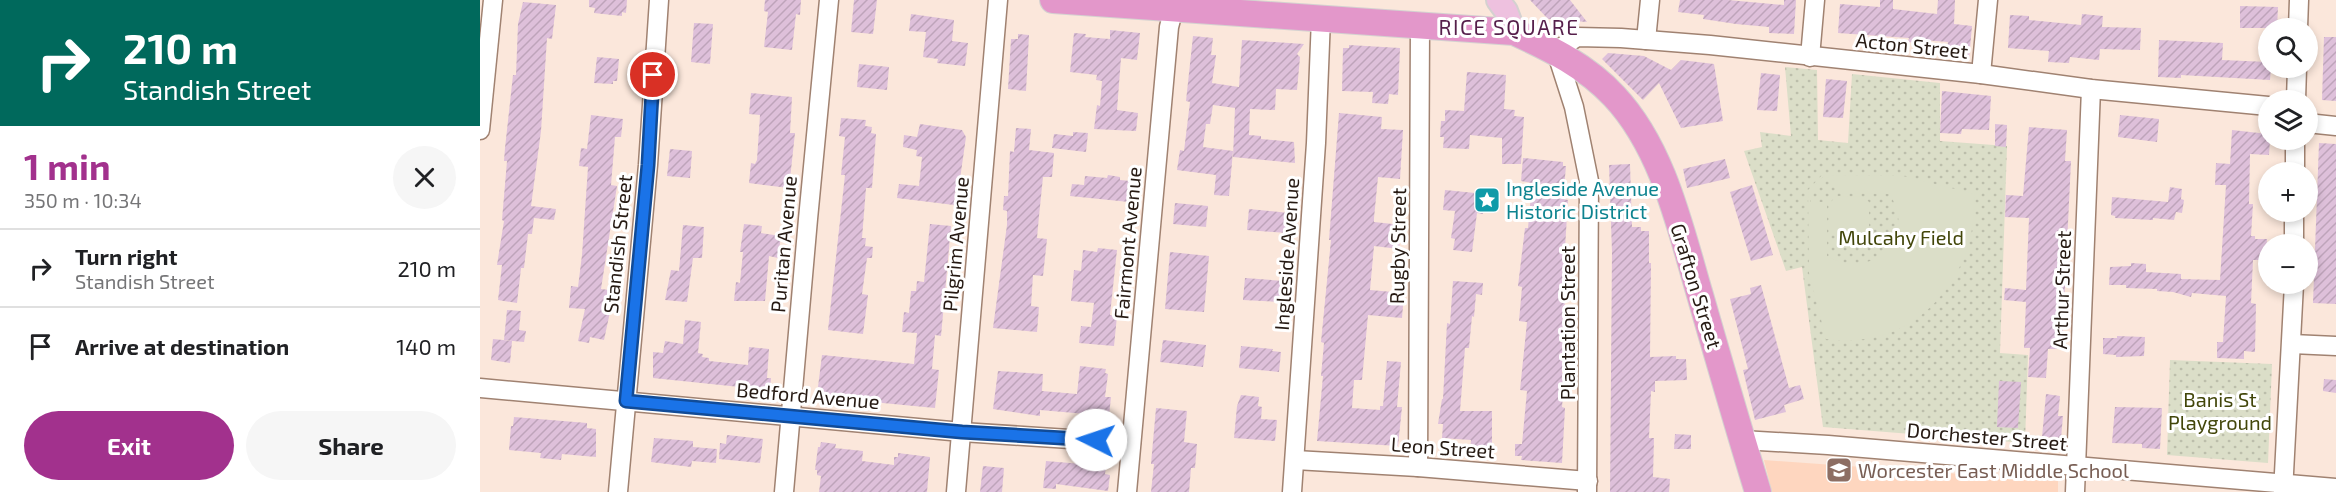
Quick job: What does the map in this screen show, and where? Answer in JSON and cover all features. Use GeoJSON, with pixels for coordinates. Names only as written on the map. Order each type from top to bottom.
{"type":"FeatureCollection","features":[{"type":"Feature","properties":{"kind":"highway","name":"Grafton Street"},"geometry":{"type":"LineString","coordinates":[[1053,0],[1176,4],[1321,18],[1514,32],[1556,51],[1588,72],[1614,96],[1635,123],[1654,158],[1688,252],[1758,492]]}},
{"type":"Feature","properties":{"kind":"main road"},"geometry":{"type":"LineString","coordinates":[[1498,0],[1506,11],[1514,32]]}},
{"type":"Feature","properties":{"kind":"street"},"geometry":{"type":"LineString","coordinates":[[480,130],[493,0]]}},
{"type":"Feature","properties":{"kind":"street","name":"Standish Street"},"geometry":{"type":"LineString","coordinates":[[618,492],[648,165],[659,0]]}},
{"type":"Feature","properties":{"kind":"street","name":"Puritan Avenue"},"geometry":{"type":"LineString","coordinates":[[784,492],[829,0]]}},
{"type":"Feature","properties":{"kind":"street","name":"Pilgrim Avenue"},"geometry":{"type":"LineString","coordinates":[[956,492],[998,0]]}},
{"type":"Feature","properties":{"kind":"street"},"geometry":{"type":"LineString","coordinates":[[1646,40],[1650,0]]}},
{"type":"Feature","properties":{"kind":"street"},"geometry":{"type":"LineString","coordinates":[[1810,57],[1815,0]]}},
{"type":"Feature","properties":{"kind":"street"},"geometry":{"type":"LineString","coordinates":[[1981,74],[1988,0]]}},
{"type":"Feature","properties":{"kind":"street"},"geometry":{"type":"LineString","coordinates":[[2298,18],[2299,0]]}},
{"type":"Feature","properties":{"kind":"street","name":"Fairmont Avenue"},"geometry":{"type":"LineString","coordinates":[[1127,492],[1169,27],[1176,4]]}},
{"type":"Feature","properties":{"kind":"street","name":"Ingleside Avenue"},"geometry":{"type":"LineString","coordinates":[[1292,492],[1316,143],[1321,18]]}},
{"type":"Feature","properties":{"kind":"street","name":"Rugby Street"},"geometry":{"type":"LineString","coordinates":[[1418,467],[1420,26]]}},
{"type":"Feature","properties":{"kind":"street","name":"Acton Street"},"geometry":{"type":"LineString","coordinates":[[1556,51],[1576,37],[1646,40],[2258,105]]}},
{"type":"Feature","properties":{"kind":"street","name":"Plantation Street"},"geometry":{"type":"LineString","coordinates":[[1556,51],[1574,107],[1589,177],[1587,487]]}},
{"type":"Feature","properties":{"kind":"street","name":"Arthur Street"},"geometry":{"type":"LineString","coordinates":[[2075,492],[2091,89]]}},
{"type":"Feature","properties":{"kind":"street"},"geometry":{"type":"LineString","coordinates":[[2318,124],[2336,126]]}},
{"type":"Feature","properties":{"kind":"street"},"geometry":{"type":"LineString","coordinates":[[2284,488],[2294,294]]}},
{"type":"Feature","properties":{"kind":"street"},"geometry":{"type":"LineString","coordinates":[[2292,344],[2336,346]]}},
{"type":"Feature","properties":{"kind":"street","name":"Bedford Avenue"},"geometry":{"type":"LineString","coordinates":[[480,388],[962,432],[1131,442]]}},
{"type":"Feature","properties":{"kind":"street","name":"Dorchester Street"},"geometry":{"type":"LineString","coordinates":[[1742,440],[1828,445],[2077,467],[2284,488],[2336,488]]}},
{"type":"Feature","properties":{"kind":"street","name":"Leon Street"},"geometry":{"type":"LineString","coordinates":[[1295,460],[1418,467],[1587,487]]}},
{"type":"Feature","properties":{"kind":"shaded area","name":"Worcester East Middle School"},"geometry":{"type":"Polygon","coordinates":[[[1764,460],[2058,481],[2058,492],[1772,492],[1764,460]]]}},
{"type":"Feature","properties":{"kind":"green space","name":"Mulcahy Field"},"geometry":{"type":"Polygon","coordinates":[[[1785,67],[1817,70],[1818,140],[1848,143],[1852,74],[1940,83],[1940,141],[2007,146],[2000,353],[2028,355],[2025,443],[1823,427],[1802,267],[1786,271],[1744,151],[1762,147],[1760,132],[1791,136],[1785,67]]]}},
{"type":"Feature","properties":{"kind":"green space"},"geometry":{"type":"Polygon","coordinates":[[[1822,175],[1903,176],[1975,194],[1970,238],[1956,274],[1929,309],[1912,322],[1893,332],[1872,338],[1826,339],[1809,273],[1808,190],[1822,175]],[[1824,176],[1810,191],[1810,202],[1827,202],[1827,256],[1852,264],[1865,263],[1886,252],[1894,242],[1898,230],[1897,213],[1891,194],[1836,193],[1836,181],[1824,176]]]}},
{"type":"Feature","properties":{"kind":"green space"},"geometry":{"type":"Polygon","coordinates":[[[1836,196],[1864,197],[1869,202],[1869,231],[1865,236],[1835,235],[1830,231],[1830,203],[1836,196]]]}},
{"type":"Feature","properties":{"kind":"green space","name":"Banis St Playground"},"geometry":{"type":"Polygon","coordinates":[[[2170,360],[2272,364],[2268,463],[2167,455],[2170,360]]]}},
{"type":"Feature","properties":{"kind":"building"},"geometry":{"type":"Polygon","coordinates":[[[589,0],[627,0],[626,13],[622,12],[622,16],[594,13],[595,8],[589,7],[589,0]]]}},
{"type":"Feature","properties":{"kind":"building"},"geometry":{"type":"Polygon","coordinates":[[[765,0],[801,0],[800,15],[796,14],[792,50],[764,47],[768,12],[764,11],[765,0]]]}},
{"type":"Feature","properties":{"kind":"building"},"geometry":{"type":"Polygon","coordinates":[[[854,0],[877,0],[873,34],[851,32],[854,0]]]}},
{"type":"Feature","properties":{"kind":"building"},"geometry":{"type":"Polygon","coordinates":[[[1530,0],[1570,0],[1587,22],[1548,19],[1530,0]]]}},
{"type":"Feature","properties":{"kind":"building"},"geometry":{"type":"Polygon","coordinates":[[[1680,0],[1728,0],[1784,5],[1784,0],[1796,0],[1794,34],[1769,33],[1769,27],[1703,19],[1704,15],[1678,12],[1680,0]]]}},
{"type":"Feature","properties":{"kind":"building"},"geometry":{"type":"Polygon","coordinates":[[[1880,0],[1893,0],[1893,9],[1937,14],[1938,0],[1955,0],[1954,24],[1972,26],[1969,59],[1946,57],[1948,42],[1924,40],[1924,44],[1908,42],[1909,38],[1838,33],[1840,4],[1880,7],[1880,0]]]}},
{"type":"Feature","properties":{"kind":"building"},"geometry":{"type":"Polygon","coordinates":[[[523,2],[556,5],[552,39],[547,38],[541,131],[531,206],[556,209],[554,220],[534,218],[532,234],[528,234],[524,268],[521,268],[517,303],[498,300],[502,265],[497,265],[504,221],[502,220],[507,161],[504,161],[505,148],[513,75],[516,75],[518,24],[523,2]]]}},
{"type":"Feature","properties":{"kind":"building"},"geometry":{"type":"Polygon","coordinates":[[[2240,6],[2278,7],[2277,18],[2258,18],[2258,28],[2240,28],[2240,6]]]}},
{"type":"Feature","properties":{"kind":"building"},"geometry":{"type":"Polygon","coordinates":[[[911,14],[954,20],[952,41],[968,43],[965,66],[937,63],[938,59],[923,57],[926,32],[909,31],[911,14]]]}},
{"type":"Feature","properties":{"kind":"building"},"geometry":{"type":"Polygon","coordinates":[[[2082,14],[2103,16],[2102,27],[2141,28],[2140,50],[2100,49],[2099,60],[2070,57],[2069,63],[2048,62],[2049,51],[2008,48],[2010,15],[2029,16],[2029,20],[2081,25],[2082,14]]]}},
{"type":"Feature","properties":{"kind":"building"},"geometry":{"type":"Polygon","coordinates":[[[694,23],[713,24],[710,64],[691,62],[694,23]]]}},
{"type":"Feature","properties":{"kind":"building"},"geometry":{"type":"Polygon","coordinates":[[[1110,30],[1140,33],[1137,60],[1121,58],[1117,110],[1138,113],[1136,131],[1094,129],[1097,105],[1100,106],[1102,81],[1096,80],[1097,75],[1070,72],[1074,33],[1086,34],[1085,37],[1110,39],[1110,30]]]}},
{"type":"Feature","properties":{"kind":"building"},"geometry":{"type":"Polygon","coordinates":[[[1018,34],[1029,35],[1026,91],[1008,89],[1011,39],[1018,39],[1018,34]]]}},
{"type":"Feature","properties":{"kind":"building"},"geometry":{"type":"Polygon","coordinates":[[[1193,36],[1213,38],[1211,55],[1216,55],[1212,83],[1239,87],[1242,40],[1304,44],[1297,54],[1300,57],[1297,90],[1276,89],[1275,110],[1250,109],[1249,135],[1261,136],[1261,139],[1294,142],[1295,163],[1233,157],[1235,108],[1213,105],[1210,124],[1206,124],[1203,147],[1233,151],[1229,196],[1214,195],[1216,175],[1177,170],[1180,150],[1184,151],[1190,102],[1186,101],[1193,36]]]}},
{"type":"Feature","properties":{"kind":"building"},"geometry":{"type":"Polygon","coordinates":[[[2324,37],[2336,37],[2336,101],[2322,100],[2324,37]]]}},
{"type":"Feature","properties":{"kind":"building"},"geometry":{"type":"Polygon","coordinates":[[[2159,40],[2223,43],[2222,60],[2258,62],[2258,78],[2270,78],[2270,80],[2181,75],[2181,78],[2158,77],[2159,40]]]}},
{"type":"Feature","properties":{"kind":"building"},"geometry":{"type":"Polygon","coordinates":[[[1349,45],[1400,48],[1398,95],[1389,94],[1388,104],[1372,103],[1373,92],[1342,91],[1343,48],[1349,48],[1349,45]]]}},
{"type":"Feature","properties":{"kind":"building"},"geometry":{"type":"Polygon","coordinates":[[[1608,53],[1644,56],[1671,70],[1681,60],[1714,64],[1723,121],[1681,128],[1659,83],[1643,100],[1602,59],[1608,53]]]}},
{"type":"Feature","properties":{"kind":"building"},"geometry":{"type":"Polygon","coordinates":[[[597,57],[619,59],[617,81],[613,81],[613,84],[594,83],[597,57]]]}},
{"type":"Feature","properties":{"kind":"building"},"geometry":{"type":"Polygon","coordinates":[[[859,64],[889,67],[887,90],[857,87],[859,64]]]}},
{"type":"Feature","properties":{"kind":"building"},"geometry":{"type":"Polygon","coordinates":[[[1467,72],[1506,75],[1504,109],[1515,110],[1514,116],[1524,117],[1521,164],[1502,164],[1502,138],[1470,135],[1469,149],[1443,148],[1444,137],[1440,137],[1441,121],[1445,121],[1445,110],[1464,111],[1467,72]]]}},
{"type":"Feature","properties":{"kind":"building"},"geometry":{"type":"Polygon","coordinates":[[[1761,73],[1780,75],[1777,111],[1757,110],[1761,73]]]}},
{"type":"Feature","properties":{"kind":"building"},"geometry":{"type":"Polygon","coordinates":[[[1826,79],[1847,81],[1843,118],[1823,117],[1826,79]]]}},
{"type":"Feature","properties":{"kind":"building"},"geometry":{"type":"Polygon","coordinates":[[[1942,91],[1991,96],[1989,130],[1962,129],[1961,134],[1940,133],[1942,91]]]}},
{"type":"Feature","properties":{"kind":"building"},"geometry":{"type":"Polygon","coordinates":[[[751,93],[792,97],[790,133],[795,133],[789,188],[749,183],[751,163],[755,164],[757,160],[760,115],[749,114],[751,93]]]}},
{"type":"Feature","properties":{"kind":"building"},"geometry":{"type":"Polygon","coordinates":[[[1339,113],[1382,117],[1381,129],[1403,130],[1400,179],[1378,177],[1374,218],[1374,222],[1402,225],[1399,249],[1374,246],[1370,290],[1404,293],[1402,318],[1368,315],[1362,380],[1354,380],[1352,408],[1380,410],[1380,406],[1383,406],[1387,361],[1401,362],[1397,407],[1402,407],[1398,446],[1317,441],[1323,376],[1321,376],[1324,343],[1321,342],[1331,240],[1329,240],[1339,113]]]}},
{"type":"Feature","properties":{"kind":"building"},"geometry":{"type":"Polygon","coordinates":[[[591,115],[623,119],[621,137],[615,137],[611,185],[617,186],[601,289],[609,290],[607,303],[611,303],[610,312],[604,340],[590,337],[589,343],[578,341],[585,309],[569,308],[571,286],[578,287],[582,255],[588,167],[579,166],[581,148],[587,149],[591,115]]]}},
{"type":"Feature","properties":{"kind":"building"},"geometry":{"type":"Polygon","coordinates":[[[2120,115],[2159,119],[2157,142],[2118,137],[2120,115]]]}},
{"type":"Feature","properties":{"kind":"building"},"geometry":{"type":"Polygon","coordinates":[[[841,118],[866,120],[865,126],[872,127],[871,133],[876,134],[872,188],[866,188],[862,238],[866,238],[865,246],[873,247],[872,258],[867,258],[862,294],[868,295],[863,334],[828,330],[845,175],[841,175],[845,137],[839,136],[841,118]]]}},
{"type":"Feature","properties":{"kind":"building"},"geometry":{"type":"Polygon","coordinates":[[[920,124],[962,130],[966,137],[954,205],[897,198],[899,184],[919,186],[922,157],[916,156],[917,150],[903,147],[904,135],[917,137],[920,124]]]}},
{"type":"Feature","properties":{"kind":"building"},"geometry":{"type":"Polygon","coordinates":[[[1995,124],[2007,125],[2006,147],[1995,146],[1995,124]]]}},
{"type":"Feature","properties":{"kind":"building"},"geometry":{"type":"Polygon","coordinates":[[[2029,127],[2067,130],[2065,161],[2071,161],[2062,349],[2048,349],[2046,378],[2028,377],[2030,348],[2024,348],[2026,302],[2004,300],[2005,288],[2026,290],[2029,218],[2005,217],[2006,195],[2023,196],[2029,127]]]}},
{"type":"Feature","properties":{"kind":"building"},"geometry":{"type":"Polygon","coordinates":[[[1016,128],[1031,129],[1029,150],[1054,153],[1052,177],[1043,177],[1037,238],[1047,239],[1043,276],[1033,275],[1031,306],[1039,307],[1037,332],[993,328],[1007,225],[1007,211],[1003,210],[1004,196],[1008,196],[1010,151],[1014,152],[1016,128]]]}},
{"type":"Feature","properties":{"kind":"building"},"geometry":{"type":"Polygon","coordinates":[[[2232,130],[2258,133],[2258,150],[2269,150],[2269,155],[2250,154],[2249,204],[2253,204],[2251,236],[2258,239],[2258,260],[2253,260],[2251,303],[2256,304],[2255,352],[2244,351],[2244,359],[2217,358],[2217,342],[2223,342],[2226,296],[2192,293],[2191,297],[2157,291],[2157,289],[2109,285],[2110,267],[2131,266],[2131,263],[2146,264],[2146,272],[2181,274],[2181,279],[2220,280],[2226,185],[2215,185],[2216,163],[2230,164],[2232,130]]]}},
{"type":"Feature","properties":{"kind":"building"},"geometry":{"type":"Polygon","coordinates":[[[1073,132],[1088,133],[1086,152],[1052,148],[1054,134],[1073,136],[1073,132]]]}},
{"type":"Feature","properties":{"kind":"building"},"geometry":{"type":"Polygon","coordinates":[[[2319,143],[2336,144],[2336,304],[2313,303],[2313,294],[2318,294],[2318,234],[2316,234],[2316,222],[2318,222],[2319,143]]]}},
{"type":"Feature","properties":{"kind":"building"},"geometry":{"type":"Polygon","coordinates":[[[670,149],[692,151],[690,178],[667,176],[670,149]]]}},
{"type":"Feature","properties":{"kind":"building"},"geometry":{"type":"Polygon","coordinates":[[[1523,158],[1563,162],[1563,166],[1566,166],[1563,199],[1568,200],[1564,264],[1568,264],[1562,338],[1564,338],[1562,373],[1565,373],[1562,407],[1565,408],[1562,463],[1521,460],[1522,456],[1515,456],[1515,444],[1522,444],[1527,391],[1520,390],[1527,322],[1519,321],[1522,287],[1518,286],[1525,228],[1528,228],[1532,183],[1521,181],[1523,158]]]}},
{"type":"Feature","properties":{"kind":"building"},"geometry":{"type":"Polygon","coordinates":[[[1725,159],[1730,178],[1687,188],[1683,169],[1725,159]]]}},
{"type":"Feature","properties":{"kind":"building"},"geometry":{"type":"Polygon","coordinates":[[[1630,164],[1632,227],[1641,227],[1641,231],[1649,231],[1650,357],[1676,356],[1676,359],[1686,359],[1687,380],[1655,381],[1655,392],[1651,391],[1649,438],[1654,438],[1653,477],[1670,479],[1669,492],[1610,492],[1612,252],[1609,165],[1630,164]]]}},
{"type":"Feature","properties":{"kind":"building"},"geometry":{"type":"Polygon","coordinates":[[[1108,175],[1120,177],[1120,180],[1131,181],[1129,202],[1070,196],[1072,184],[1084,185],[1085,176],[1107,178],[1108,175]]]}},
{"type":"Feature","properties":{"kind":"building"},"geometry":{"type":"Polygon","coordinates":[[[1752,185],[1773,255],[1751,261],[1730,192],[1752,185]]]}},
{"type":"Feature","properties":{"kind":"building"},"geometry":{"type":"Polygon","coordinates":[[[2170,187],[2182,189],[2181,199],[2184,200],[2182,213],[2176,212],[2174,220],[2115,218],[2111,215],[2112,197],[2168,202],[2170,187]]]}},
{"type":"Feature","properties":{"kind":"building"},"geometry":{"type":"Polygon","coordinates":[[[1445,190],[1485,194],[1483,214],[1477,213],[1472,252],[1453,250],[1455,239],[1451,238],[1455,211],[1443,210],[1445,190]]]}},
{"type":"Feature","properties":{"kind":"building"},"geometry":{"type":"Polygon","coordinates":[[[1175,203],[1208,206],[1206,227],[1173,224],[1175,203]]]}},
{"type":"Feature","properties":{"kind":"building"},"geometry":{"type":"Polygon","coordinates":[[[1249,209],[1289,213],[1287,233],[1247,230],[1249,209]]]}},
{"type":"Feature","properties":{"kind":"building"},"geometry":{"type":"Polygon","coordinates":[[[744,224],[762,226],[761,233],[781,236],[778,258],[769,256],[765,301],[734,301],[736,282],[740,283],[743,252],[740,252],[744,224]]]}},
{"type":"Feature","properties":{"kind":"building"},"geometry":{"type":"Polygon","coordinates":[[[930,224],[951,226],[941,336],[935,335],[932,369],[939,370],[935,408],[820,397],[821,388],[818,387],[822,355],[914,364],[917,333],[902,332],[904,312],[909,313],[911,291],[916,291],[917,281],[924,282],[930,224]]]}},
{"type":"Feature","properties":{"kind":"building"},"geometry":{"type":"Polygon","coordinates":[[[683,225],[704,227],[702,258],[693,258],[687,302],[665,300],[671,270],[679,271],[683,225]]]}},
{"type":"Feature","properties":{"kind":"building"},"geometry":{"type":"Polygon","coordinates":[[[1098,248],[1117,250],[1110,315],[1117,316],[1114,346],[1079,343],[1081,326],[1091,327],[1094,303],[1071,301],[1074,270],[1081,271],[1083,250],[1097,252],[1098,248]]]}},
{"type":"Feature","properties":{"kind":"building"},"geometry":{"type":"Polygon","coordinates":[[[1170,252],[1209,256],[1204,312],[1165,309],[1170,252]]]}},
{"type":"Feature","properties":{"kind":"building"},"geometry":{"type":"Polygon","coordinates":[[[1245,278],[1284,281],[1282,302],[1243,300],[1245,278]]]}},
{"type":"Feature","properties":{"kind":"building"},"geometry":{"type":"Polygon","coordinates":[[[1453,281],[1483,283],[1482,295],[1476,294],[1469,348],[1465,348],[1460,411],[1492,411],[1492,451],[1470,451],[1471,440],[1442,438],[1443,424],[1438,424],[1443,399],[1447,323],[1450,324],[1453,281]]]}},
{"type":"Feature","properties":{"kind":"building"},"geometry":{"type":"Polygon","coordinates":[[[1761,285],[1789,388],[1800,385],[1804,399],[1784,405],[1786,412],[1755,420],[1743,370],[1748,369],[1730,299],[1751,294],[1750,288],[1761,285]]]}},
{"type":"Feature","properties":{"kind":"building"},"geometry":{"type":"Polygon","coordinates":[[[507,310],[521,311],[519,330],[526,331],[524,342],[504,340],[507,310]]]}},
{"type":"Feature","properties":{"kind":"building"},"geometry":{"type":"Polygon","coordinates":[[[685,320],[701,322],[698,353],[703,354],[702,357],[709,358],[709,361],[748,365],[749,347],[769,349],[767,378],[771,378],[770,390],[653,378],[653,352],[663,353],[665,341],[683,344],[685,320]]]}},
{"type":"Feature","properties":{"kind":"building"},"geometry":{"type":"Polygon","coordinates":[[[2117,336],[2145,337],[2144,356],[2116,357],[2116,355],[2103,354],[2103,338],[2117,338],[2117,336]]]}},
{"type":"Feature","properties":{"kind":"building"},"geometry":{"type":"Polygon","coordinates":[[[493,339],[512,341],[510,363],[491,360],[493,339]]]}},
{"type":"Feature","properties":{"kind":"building"},"geometry":{"type":"Polygon","coordinates":[[[1163,340],[1206,345],[1203,367],[1160,362],[1163,340]]]}},
{"type":"Feature","properties":{"kind":"building"},"geometry":{"type":"Polygon","coordinates":[[[1241,346],[1281,352],[1279,372],[1239,368],[1241,346]]]}},
{"type":"Feature","properties":{"kind":"building"},"geometry":{"type":"Polygon","coordinates":[[[1080,366],[1106,369],[1105,373],[1108,374],[1105,397],[1111,397],[1109,416],[1040,410],[1040,416],[993,409],[998,371],[1043,374],[1042,391],[1077,394],[1080,366]]]}},
{"type":"Feature","properties":{"kind":"building"},"geometry":{"type":"Polygon","coordinates":[[[2324,379],[2336,380],[2336,393],[2323,391],[2324,379]]]}},
{"type":"Feature","properties":{"kind":"building"},"geometry":{"type":"Polygon","coordinates":[[[1999,381],[2021,382],[2018,428],[1997,427],[1999,381]]]}},
{"type":"Feature","properties":{"kind":"building"},"geometry":{"type":"Polygon","coordinates":[[[2046,394],[2060,396],[2058,416],[2063,416],[2061,438],[2042,437],[2046,394]]]}},
{"type":"Feature","properties":{"kind":"building"},"geometry":{"type":"Polygon","coordinates":[[[1241,395],[1259,397],[1258,406],[1262,407],[1261,419],[1277,420],[1275,441],[1234,438],[1237,406],[1241,395]]]}},
{"type":"Feature","properties":{"kind":"building"},"geometry":{"type":"Polygon","coordinates":[[[2115,407],[2162,408],[2160,449],[2142,448],[2142,444],[2112,443],[2115,407]]]}},
{"type":"Feature","properties":{"kind":"building"},"geometry":{"type":"Polygon","coordinates":[[[1156,408],[1187,411],[1184,442],[1197,444],[1195,468],[1191,468],[1189,492],[1151,492],[1156,408]]]}},
{"type":"Feature","properties":{"kind":"building"},"geometry":{"type":"Polygon","coordinates":[[[514,417],[587,423],[587,428],[596,429],[596,457],[562,454],[561,460],[540,458],[541,453],[509,450],[514,417]]]}},
{"type":"Feature","properties":{"kind":"building"},"geometry":{"type":"Polygon","coordinates":[[[1675,434],[1691,435],[1691,449],[1674,449],[1675,434]]]}},
{"type":"Feature","properties":{"kind":"building"},"geometry":{"type":"Polygon","coordinates":[[[727,435],[763,439],[760,463],[719,459],[720,443],[726,444],[727,435]]]}},
{"type":"Feature","properties":{"kind":"building"},"geometry":{"type":"Polygon","coordinates":[[[654,438],[693,441],[693,447],[717,449],[716,463],[692,461],[691,467],[651,462],[654,438]]]}},
{"type":"Feature","properties":{"kind":"building"},"geometry":{"type":"Polygon","coordinates":[[[821,442],[836,444],[835,448],[863,451],[862,461],[894,465],[894,457],[898,457],[898,453],[930,457],[927,492],[819,492],[821,476],[817,475],[817,470],[815,470],[818,447],[821,442]]]}},
{"type":"Feature","properties":{"kind":"building"},"geometry":{"type":"Polygon","coordinates":[[[1046,461],[1106,466],[1105,474],[1110,475],[1108,491],[1056,484],[1056,489],[1043,488],[1046,461]]]}},
{"type":"Feature","properties":{"kind":"building"},"geometry":{"type":"Polygon","coordinates":[[[983,466],[1004,468],[1002,492],[980,492],[983,466]]]}},
{"type":"Feature","properties":{"kind":"place","name":"Ingleside Avenue Historic District"},"geometry":{"type":"Point","coordinates":[1487,200]}},
{"type":"Feature","properties":{"kind":"place","name":"Worcester East Middle School"},"geometry":{"type":"Point","coordinates":[1839,470]}},
{"type":"Feature","properties":{"kind":"district","name":"RICE SQUARE"},"geometry":{"type":"Point","coordinates":[1509,26]}},
{"type":"Feature","properties":{"kind":"route"},"geometry":{"type":"LineString","coordinates":[[653,75],[648,165],[626,401],[962,432],[1096,440]]}}]}
